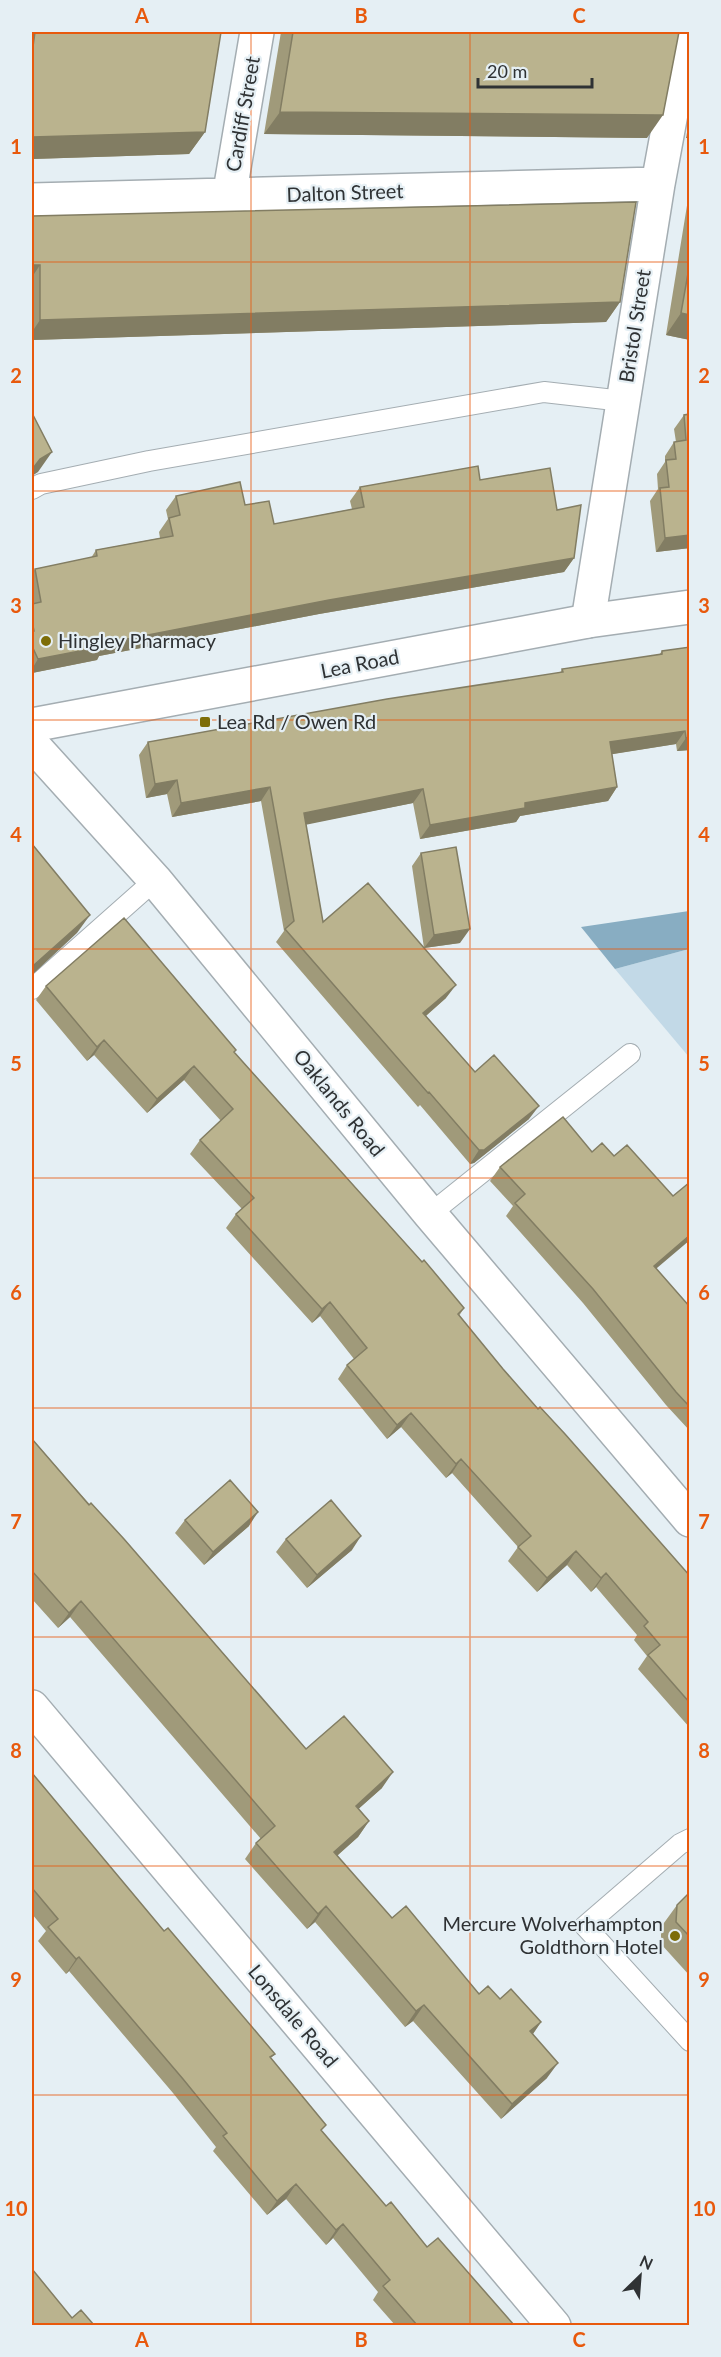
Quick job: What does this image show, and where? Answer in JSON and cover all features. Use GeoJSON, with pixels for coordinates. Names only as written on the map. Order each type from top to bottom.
{"type":"FeatureCollection","features":[{"type":"Feature","properties":{"kind":"street","name":"Cardiff Street"},"geometry":{"type":"LineString","coordinates":[[229,197],[257,32]]}},
{"type":"Feature","properties":{"kind":"street","name":"Bristol Street"},"geometry":{"type":"LineString","coordinates":[[588,621],[658,184],[686,32]]}},
{"type":"Feature","properties":{"kind":"street","name":"Dalton Street"},"geometry":{"type":"LineString","coordinates":[[32,200],[229,197],[658,184]]}},
{"type":"Feature","properties":{"kind":"street","name":"Lea Road"},"geometry":{"type":"LineString","coordinates":[[32,724],[588,621],[690,607]]}},
{"type":"Feature","properties":{"kind":"street","name":"Oaklands Road"},"geometry":{"type":"LineString","coordinates":[[32,744],[155,880],[430,1214],[690,1520]]}},
{"type":"Feature","properties":{"kind":"street","name":"Lonsdale Road"},"geometry":{"type":"LineString","coordinates":[[32,1707],[554,2325]]}},
{"type":"Feature","properties":{"kind":"lane"},"geometry":{"type":"LineString","coordinates":[[32,489],[41,484],[149,461],[544,392],[623,401]]}},
{"type":"Feature","properties":{"kind":"lane"},"geometry":{"type":"LineString","coordinates":[[32,989],[155,880]]}},
{"type":"Feature","properties":{"kind":"lane"},"geometry":{"type":"LineString","coordinates":[[430,1214],[630,1054]]}},
{"type":"Feature","properties":{"kind":"lane"},"geometry":{"type":"LineString","coordinates":[[690,1839],[680,1844],[585,1926],[690,2041]]}},
{"type":"Feature","properties":{"kind":"shaded area"},"geometry":{"type":"Polygon","coordinates":[[[689,911],[689,949],[615,969],[581,927],[689,911]]]}},
{"type":"Feature","properties":{"kind":"shaded area"},"geometry":{"type":"Polygon","coordinates":[[[689,949],[689,1057],[615,969],[689,949]]]}},
{"type":"Feature","properties":{"kind":"building"},"geometry":{"type":"Polygon","coordinates":[[[35,32],[221,32],[205,132],[32,137],[32,54],[35,32]]]}},
{"type":"Feature","properties":{"kind":"building"},"geometry":{"type":"Polygon","coordinates":[[[293,32],[679,32],[663,115],[280,112],[293,32]]]}},
{"type":"Feature","properties":{"kind":"building"},"geometry":{"type":"Polygon","coordinates":[[[636,202],[620,302],[40,320],[40,265],[32,265],[32,216],[636,202]]]}},
{"type":"Feature","properties":{"kind":"building"},"geometry":{"type":"Polygon","coordinates":[[[690,262],[690,315],[681,313],[690,262]]]}},
{"type":"Feature","properties":{"kind":"building"},"geometry":{"type":"Polygon","coordinates":[[[32,413],[52,452],[40,459],[32,469],[32,413]]]}},
{"type":"Feature","properties":{"kind":"building"},"geometry":{"type":"Polygon","coordinates":[[[690,414],[690,535],[665,538],[660,488],[669,487],[666,460],[676,459],[674,442],[686,440],[684,415],[690,414]]]}},
{"type":"Feature","properties":{"kind":"building"},"geometry":{"type":"Polygon","coordinates":[[[478,466],[480,480],[550,468],[557,510],[581,505],[574,558],[329,600],[106,643],[106,646],[38,659],[32,646],[32,632],[34,631],[32,604],[41,602],[35,569],[97,556],[96,550],[173,536],[169,518],[180,515],[176,496],[240,482],[245,505],[269,501],[274,524],[364,507],[360,487],[478,466]]]}},
{"type":"Feature","properties":{"kind":"building"},"geometry":{"type":"Polygon","coordinates":[[[690,647],[690,737],[686,738],[685,731],[610,742],[617,787],[525,803],[525,808],[430,825],[423,789],[304,813],[323,922],[368,883],[456,985],[423,1013],[475,1072],[494,1055],[539,1106],[484,1150],[479,1150],[285,929],[294,921],[270,787],[181,803],[177,780],[155,784],[148,742],[387,699],[563,672],[562,669],[662,654],[662,651],[690,647]]]}},
{"type":"Feature","properties":{"kind":"building"},"geometry":{"type":"Polygon","coordinates":[[[32,844],[90,915],[34,965],[32,963],[32,844]]]}},
{"type":"Feature","properties":{"kind":"building"},"geometry":{"type":"Polygon","coordinates":[[[456,847],[470,929],[434,935],[421,853],[456,847]]]}},
{"type":"Feature","properties":{"kind":"building"},"geometry":{"type":"Polygon","coordinates":[[[124,918],[236,1050],[234,1052],[422,1262],[424,1260],[464,1308],[458,1314],[503,1369],[538,1409],[540,1407],[565,1434],[690,1576],[690,1703],[648,1655],[660,1645],[644,1626],[648,1622],[606,1573],[601,1578],[576,1551],[547,1578],[518,1547],[531,1536],[461,1459],[456,1464],[411,1413],[397,1425],[347,1365],[367,1348],[330,1302],[322,1309],[236,1214],[254,1198],[200,1140],[233,1109],[194,1066],[157,1099],[104,1040],[97,1047],[46,986],[124,918]]]}},
{"type":"Feature","properties":{"kind":"building"},"geometry":{"type":"Polygon","coordinates":[[[563,1117],[592,1152],[602,1143],[614,1156],[627,1145],[673,1196],[690,1182],[690,1235],[654,1266],[690,1307],[690,1407],[593,1289],[515,1203],[525,1194],[500,1167],[563,1117]]]}},
{"type":"Feature","properties":{"kind":"building"},"geometry":{"type":"Polygon","coordinates":[[[32,1439],[89,1505],[91,1503],[124,1539],[306,1749],[344,1716],[393,1772],[356,1806],[369,1821],[334,1852],[392,1918],[406,1906],[479,1994],[488,1986],[500,1999],[511,1989],[541,2022],[530,2031],[558,2063],[512,2104],[424,2005],[416,2011],[326,1906],[318,1914],[256,1843],[275,1826],[81,1601],[69,1613],[32,1571],[32,1439]]]}},
{"type":"Feature","properties":{"kind":"building"},"geometry":{"type":"Polygon","coordinates":[[[230,1480],[258,1512],[213,1552],[185,1520],[230,1480]]]}},
{"type":"Feature","properties":{"kind":"building"},"geometry":{"type":"Polygon","coordinates":[[[331,1500],[361,1536],[317,1575],[286,1539],[331,1500]]]}},
{"type":"Feature","properties":{"kind":"building"},"geometry":{"type":"Polygon","coordinates":[[[32,1773],[164,1931],[168,1928],[275,2054],[270,2057],[326,2125],[321,2130],[386,2206],[391,2202],[427,2247],[438,2238],[514,2325],[417,2325],[383,2286],[390,2280],[343,2224],[336,2230],[296,2184],[277,2201],[223,2136],[227,2133],[183,2079],[79,1957],[76,1959],[48,1927],[58,1919],[32,1888],[32,1773]]]}},
{"type":"Feature","properties":{"kind":"building"},"geometry":{"type":"Polygon","coordinates":[[[690,1892],[690,1937],[676,1922],[677,1905],[690,1892]]]}},
{"type":"Feature","properties":{"kind":"building"},"geometry":{"type":"Polygon","coordinates":[[[32,2269],[72,2318],[81,2310],[94,2325],[32,2325],[32,2269]]]}},
{"type":"Feature","properties":{"kind":"place","name":"Hingley Pharmacy"},"geometry":{"type":"Point","coordinates":[46,641]}},
{"type":"Feature","properties":{"kind":"place","name":"Lea Rd / Owen Rd"},"geometry":{"type":"Point","coordinates":[205,722]}},
{"type":"Feature","properties":{"kind":"place","name":"Mercure Wolverhampton Goldthorn Hotel"},"geometry":{"type":"Point","coordinates":[675,1936]}}]}
